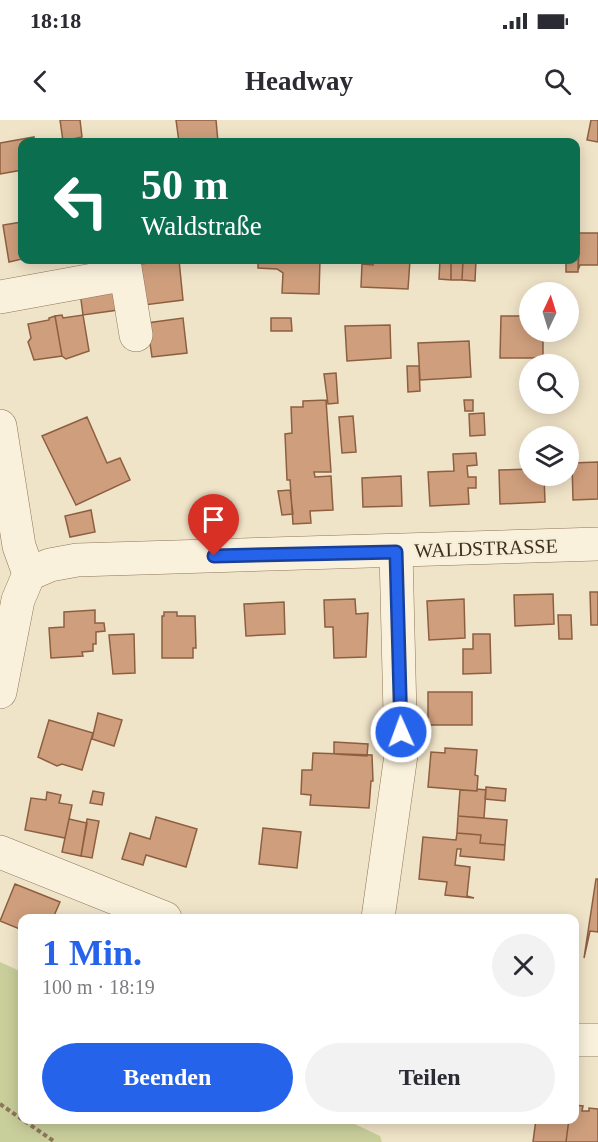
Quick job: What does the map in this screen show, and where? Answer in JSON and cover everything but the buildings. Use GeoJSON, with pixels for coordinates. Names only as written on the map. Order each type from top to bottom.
{"type":"FeatureCollection","features":[{"type":"Feature","properties":{"kind":"street"},"geometry":{"type":"LineString","coordinates":[[0,297],[125,267],[136,335]]}},
{"type":"Feature","properties":{"kind":"street"},"geometry":{"type":"LineString","coordinates":[[0,426],[20,546],[29,574],[18,600],[0,692]]}},
{"type":"Feature","properties":{"kind":"street","name":"WALDSTRASSE"},"geometry":{"type":"LineString","coordinates":[[29,574],[77,560],[598,544]]}},
{"type":"Feature","properties":{"kind":"street"},"geometry":{"type":"LineString","coordinates":[[379,914],[401,755],[396,552]]}},
{"type":"Feature","properties":{"kind":"street"},"geometry":{"type":"LineString","coordinates":[[0,852],[155,914]]}},
{"type":"Feature","properties":{"kind":"street"},"geometry":{"type":"LineString","coordinates":[[579,1040],[598,1040]]}},
{"type":"Feature","properties":{"kind":"path"},"geometry":{"type":"LineString","coordinates":[[0,1104],[18,1116]]}},
{"type":"Feature","properties":{"kind":"path"},"geometry":{"type":"LineString","coordinates":[[29,1124],[55,1142]]}},
{"type":"Feature","properties":{"kind":"green space"},"geometry":{"type":"Polygon","coordinates":[[[0,962],[18,970],[18,1124],[355,1124],[380,1136],[382,1142],[0,1142],[0,962]]]}},
{"type":"Feature","properties":{"kind":"route"},"geometry":{"type":"LineString","coordinates":[[214,556],[396,552],[401,732]]}}]}
